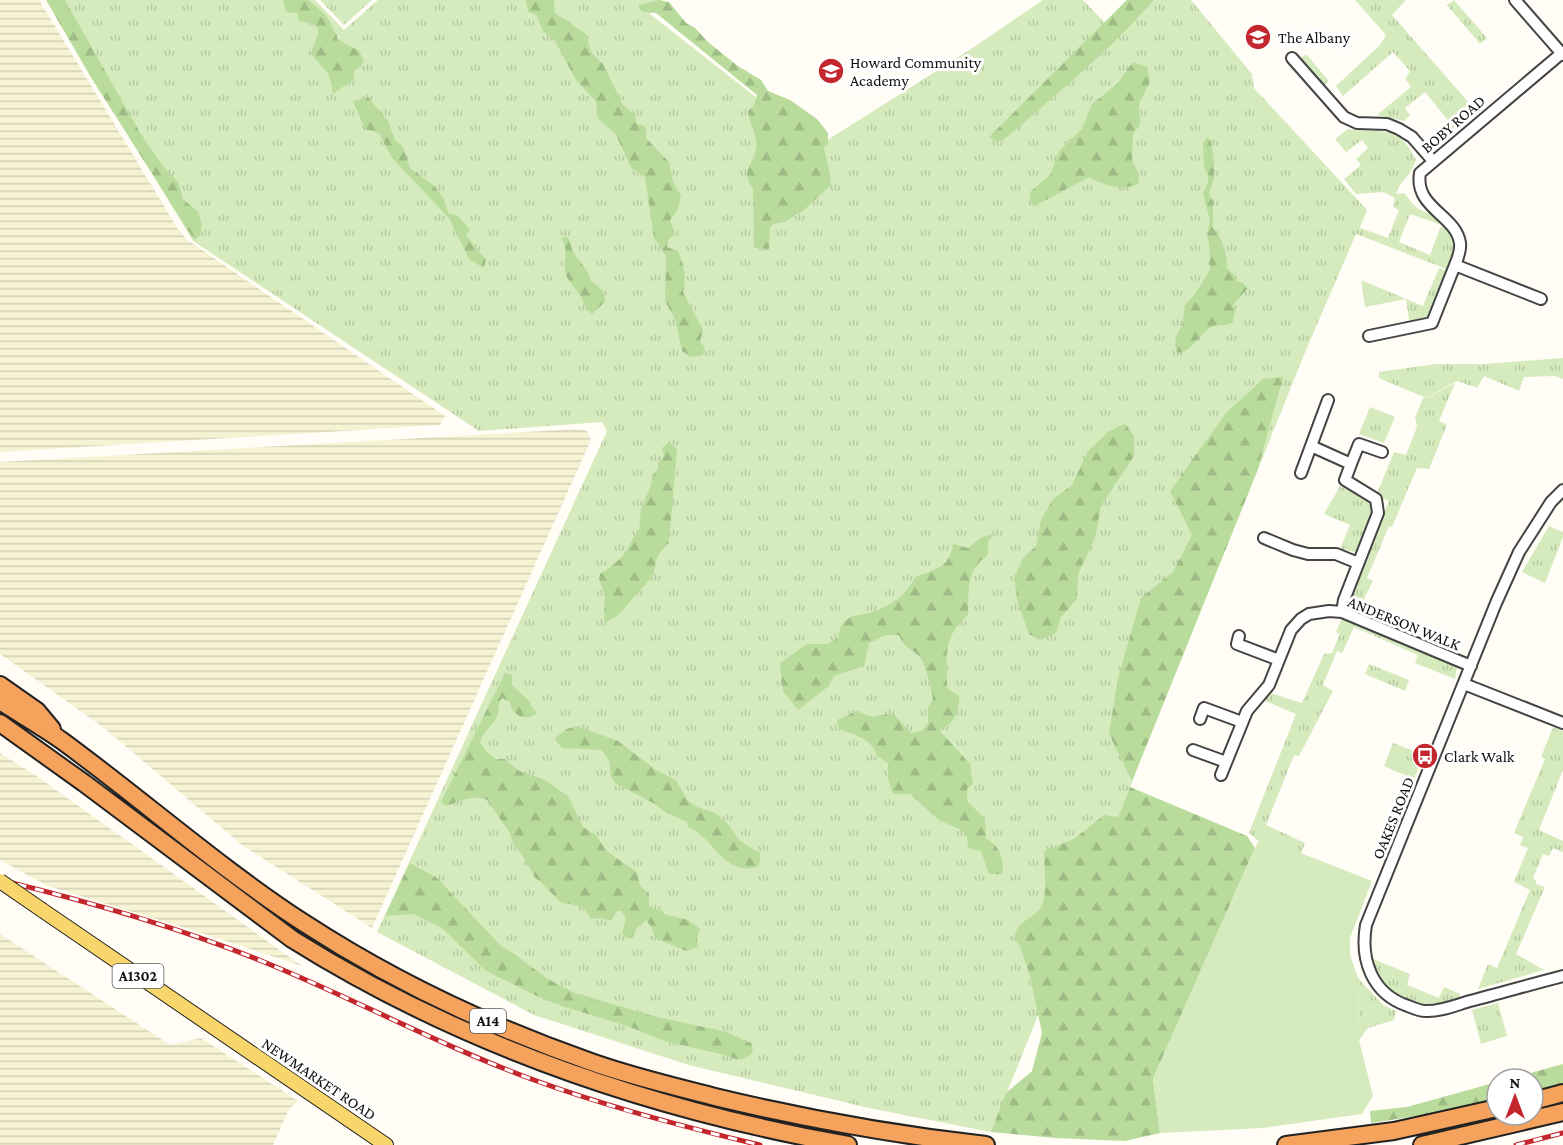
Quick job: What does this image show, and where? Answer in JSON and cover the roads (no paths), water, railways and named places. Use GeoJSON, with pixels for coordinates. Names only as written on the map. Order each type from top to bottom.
{"type":"FeatureCollection","features":[{"type":"Feature","properties":{"kind":"highway","name":"A14"},"geometry":{"type":"LineString","coordinates":[[0,685],[37,711],[60,739]]}},
{"type":"Feature","properties":{"kind":"highway","name":"A14"},"geometry":{"type":"LineString","coordinates":[[0,701],[60,739],[225,868],[304,923],[419,989],[506,1029],[593,1063],[688,1090],[775,1111],[882,1132],[986,1145]]}},
{"type":"Feature","properties":{"kind":"highway","name":"A14"},"geometry":{"type":"LineString","coordinates":[[0,723],[292,939],[320,957],[423,1012],[503,1048],[573,1074],[672,1106],[791,1135],[848,1145]]}},
{"type":"Feature","properties":{"kind":"highway"},"geometry":{"type":"LineString","coordinates":[[1545,1098],[1563,1093]]}},
{"type":"Feature","properties":{"kind":"highway"},"geometry":{"type":"LineString","coordinates":[[1286,1145],[1394,1131],[1485,1111]]}},
{"type":"Feature","properties":{"kind":"highway"},"geometry":{"type":"LineString","coordinates":[[1422,1145],[1563,1112]]}},
{"type":"Feature","properties":{"kind":"main road","name":"NEWMARKET ROAD"},"geometry":{"type":"LineString","coordinates":[[0,880],[233,1041],[371,1140],[386,1145]]}},
{"type":"Feature","properties":{"kind":"street"},"geometry":{"type":"LineString","coordinates":[[1515,0],[1563,53]]}},
{"type":"Feature","properties":{"kind":"street","name":"BOBY ROAD"},"geometry":{"type":"LineString","coordinates":[[1369,336],[1432,323],[1455,266],[1460,244],[1457,234],[1420,192],[1418,181],[1420,173],[1563,53]]}},
{"type":"Feature","properties":{"kind":"street"},"geometry":{"type":"LineString","coordinates":[[1292,58],[1344,117],[1357,123],[1387,124],[1399,129],[1412,137],[1433,161]]}},
{"type":"Feature","properties":{"kind":"street"},"geometry":{"type":"LineString","coordinates":[[1455,266],[1541,299]]}},
{"type":"Feature","properties":{"kind":"street"},"geometry":{"type":"LineString","coordinates":[[1301,473],[1328,400]]}},
{"type":"Feature","properties":{"kind":"street"},"geometry":{"type":"LineString","coordinates":[[1342,612],[1344,600],[1378,513],[1376,499],[1345,480],[1359,444],[1382,452]]}},
{"type":"Feature","properties":{"kind":"street"},"geometry":{"type":"LineString","coordinates":[[1311,446],[1351,464]]}},
{"type":"Feature","properties":{"kind":"street","name":"OAKES ROAD"},"geometry":{"type":"LineString","coordinates":[[1563,490],[1551,502],[1519,552],[1366,925],[1364,938],[1365,958],[1371,976],[1382,991],[1397,1002],[1425,1011],[1445,1008],[1563,976]]}},
{"type":"Feature","properties":{"kind":"street"},"geometry":{"type":"LineString","coordinates":[[1264,538],[1308,554],[1336,554],[1358,563]]}},
{"type":"Feature","properties":{"kind":"street","name":"ANDERSON WALK"},"geometry":{"type":"LineString","coordinates":[[1221,775],[1242,722],[1269,685],[1291,630],[1301,619],[1317,612],[1342,612],[1471,666]]}},
{"type":"Feature","properties":{"kind":"street"},"geometry":{"type":"LineString","coordinates":[[1239,636],[1237,644],[1279,660]]}},
{"type":"Feature","properties":{"kind":"street"},"geometry":{"type":"LineString","coordinates":[[1464,684],[1563,723]]}},
{"type":"Feature","properties":{"kind":"street"},"geometry":{"type":"LineString","coordinates":[[1200,719],[1204,708],[1242,722]]}},
{"type":"Feature","properties":{"kind":"street"},"geometry":{"type":"LineString","coordinates":[[1193,750],[1226,762]]}},
{"type":"Feature","properties":{"kind":"railway"},"geometry":{"type":"LineString","coordinates":[[0,880],[134,916],[232,949],[298,976],[499,1067],[562,1090],[646,1116],[760,1145]]}},
{"type":"Feature","properties":{"kind":"railway"},"geometry":{"type":"LineString","coordinates":[[1516,1145],[1563,1133]]}},
{"type":"Feature","properties":{"kind":"place","name":"The Albany"},"geometry":{"type":"Point","coordinates":[1258,37]}},
{"type":"Feature","properties":{"kind":"place","name":"Howard Community Academy"},"geometry":{"type":"Point","coordinates":[831,71]}},
{"type":"Feature","properties":{"kind":"place","name":"Clark Walk"},"geometry":{"type":"Point","coordinates":[1425,756]}}]}
